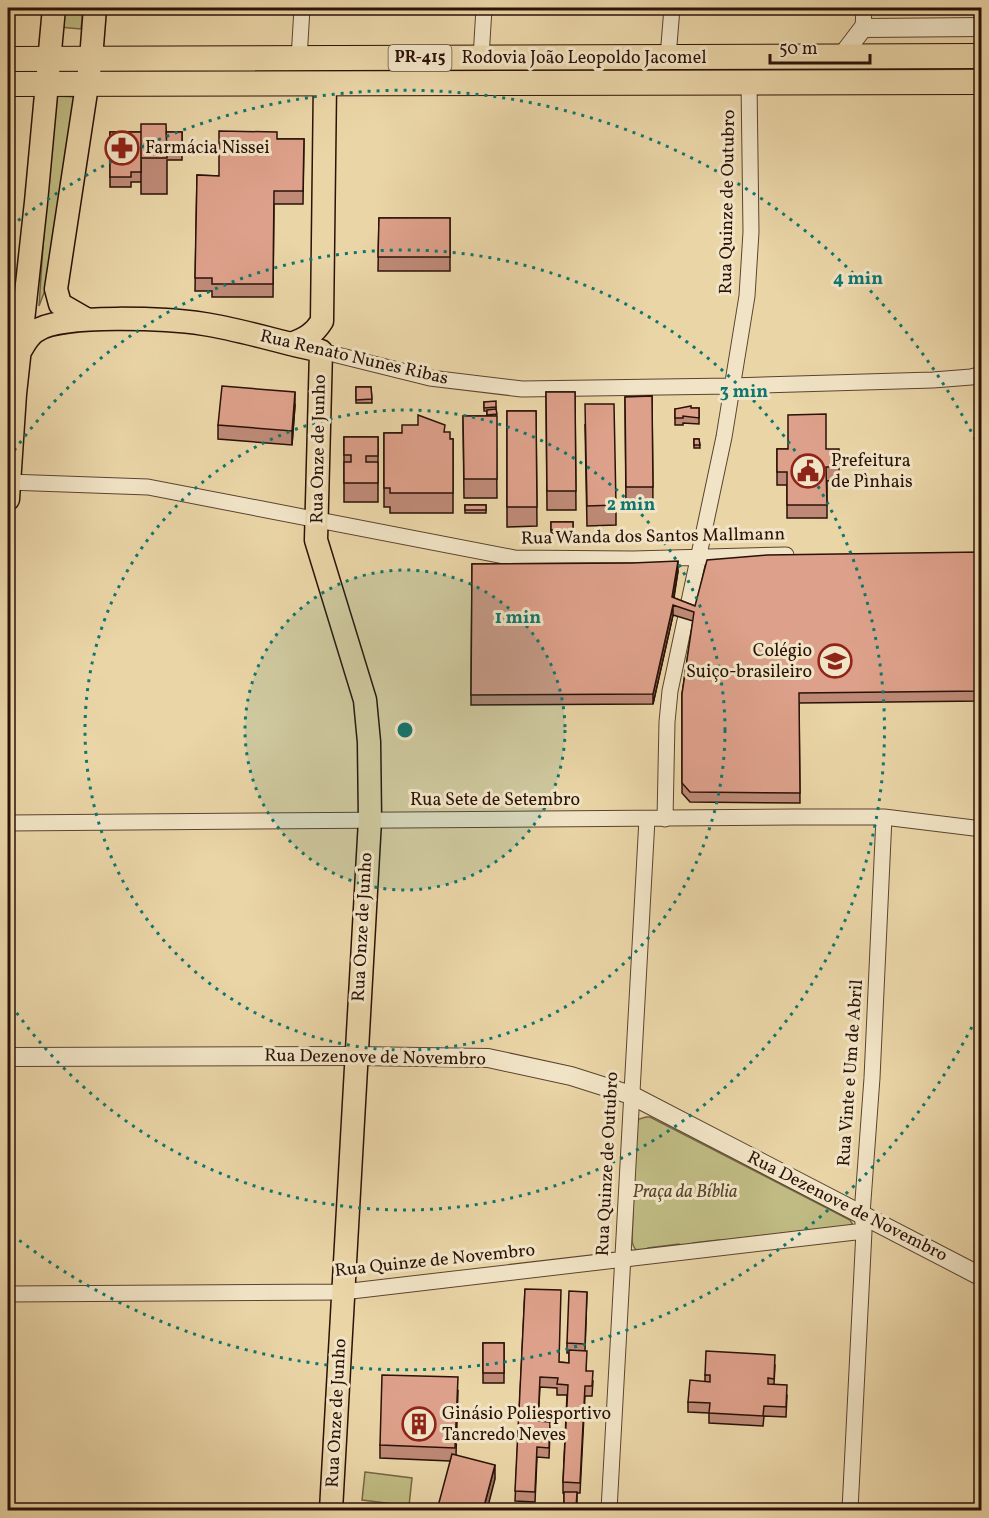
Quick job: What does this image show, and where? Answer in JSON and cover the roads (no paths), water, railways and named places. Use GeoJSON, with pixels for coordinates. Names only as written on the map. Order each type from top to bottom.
{"type":"FeatureCollection","features":[{"type":"Feature","properties":{"kind":"highway","name":"Rodovia João Leopoldo Jacomel"},"geometry":{"type":"LineString","coordinates":[[8,59],[981,56]]}},
{"type":"Feature","properties":{"kind":"highway"},"geometry":{"type":"LineString","coordinates":[[749,57],[749,82]]}},
{"type":"Feature","properties":{"kind":"highway","name":"Rodovia João Leopoldo Jacomel"},"geometry":{"type":"LineString","coordinates":[[8,84],[981,82]]}},
{"type":"Feature","properties":{"kind":"main road"},"geometry":{"type":"LineString","coordinates":[[8,488],[54,8]]}},
{"type":"Feature","properties":{"kind":"main road"},"geometry":{"type":"LineString","coordinates":[[86,319],[60,304],[56,289],[91,59],[95,8]]}},
{"type":"Feature","properties":{"kind":"main road"},"geometry":{"type":"LineString","coordinates":[[291,344],[316,331],[322,321],[325,84]]}},
{"type":"Feature","properties":{"kind":"main road","name":"Rua Renato Nunes Ribas"},"geometry":{"type":"LineString","coordinates":[[20,353],[28,338],[37,330],[51,324],[86,319],[205,324],[321,351]]}},
{"type":"Feature","properties":{"kind":"main road","name":"Rua Onze de Junho"},"geometry":{"type":"LineString","coordinates":[[321,351],[316,540],[366,710],[369,742],[370,820],[332,1510]]}},
{"type":"Feature","properties":{"kind":"street"},"geometry":{"type":"LineString","coordinates":[[299,58],[302,8]]}},
{"type":"Feature","properties":{"kind":"street"},"geometry":{"type":"LineString","coordinates":[[481,58],[484,8]]}},
{"type":"Feature","properties":{"kind":"street"},"geometry":{"type":"LineString","coordinates":[[668,57],[672,8]]}},
{"type":"Feature","properties":{"kind":"street"},"geometry":{"type":"LineString","coordinates":[[841,57],[863,28],[864,8]]}},
{"type":"Feature","properties":{"kind":"street"},"geometry":{"type":"LineString","coordinates":[[863,28],[981,27]]}},
{"type":"Feature","properties":{"kind":"street","name":"Rua Quinze de Outubro"},"geometry":{"type":"LineString","coordinates":[[664,819],[670,691],[724,437],[750,277],[749,82]]}},
{"type":"Feature","properties":{"kind":"street","name":"Rua Renato Nunes Ribas"},"geometry":{"type":"LineString","coordinates":[[321,351],[429,378],[522,388],[731,387],[933,380],[981,374]]}},
{"type":"Feature","properties":{"kind":"street","name":"Rua Wanda dos Santos Mallmann"},"geometry":{"type":"LineString","coordinates":[[8,488],[148,487],[515,558],[621,559],[806,555]]}},
{"type":"Feature","properties":{"kind":"street","name":"Rua Sete de Setembro"},"geometry":{"type":"LineString","coordinates":[[8,823],[884,818],[981,829]]}},
{"type":"Feature","properties":{"kind":"street","name":"Rua Vinte e Um de Abril"},"geometry":{"type":"LineString","coordinates":[[850,1510],[884,818]]}},
{"type":"Feature","properties":{"kind":"street","name":"Rua Quinze de Outubro"},"geometry":{"type":"LineString","coordinates":[[609,1510],[647,819]]}},
{"type":"Feature","properties":{"kind":"street","name":"Rua Dezenove de Novembro"},"geometry":{"type":"LineString","coordinates":[[8,1057],[488,1058],[571,1076],[631,1095],[863,1222],[981,1277]]}},
{"type":"Feature","properties":{"kind":"street","name":"Rua Quinze de Novembro"},"geometry":{"type":"LineString","coordinates":[[8,1294],[343,1292],[623,1259],[863,1222]]}},
{"type":"Feature","properties":{"kind":"place","name":"Farmácia Nissei"},"geometry":{"type":"Point","coordinates":[122,148]}},
{"type":"Feature","properties":{"kind":"place","name":"Prefeitura de Pìnhais"},"geometry":{"type":"Point","coordinates":[808,471]}},
{"type":"Feature","properties":{"kind":"place","name":"Colégio Suiço-brasileiro"},"geometry":{"type":"Point","coordinates":[835,661]}},
{"type":"Feature","properties":{"kind":"place","name":"Ginásio Poliesportivo Tancredo Neves"},"geometry":{"type":"Point","coordinates":[419,1424]}},
{"type":"Feature","properties":{"kind":"park label","name":"Praça da Bíblia"},"geometry":{"type":"Point","coordinates":[685,1192]}}]}
